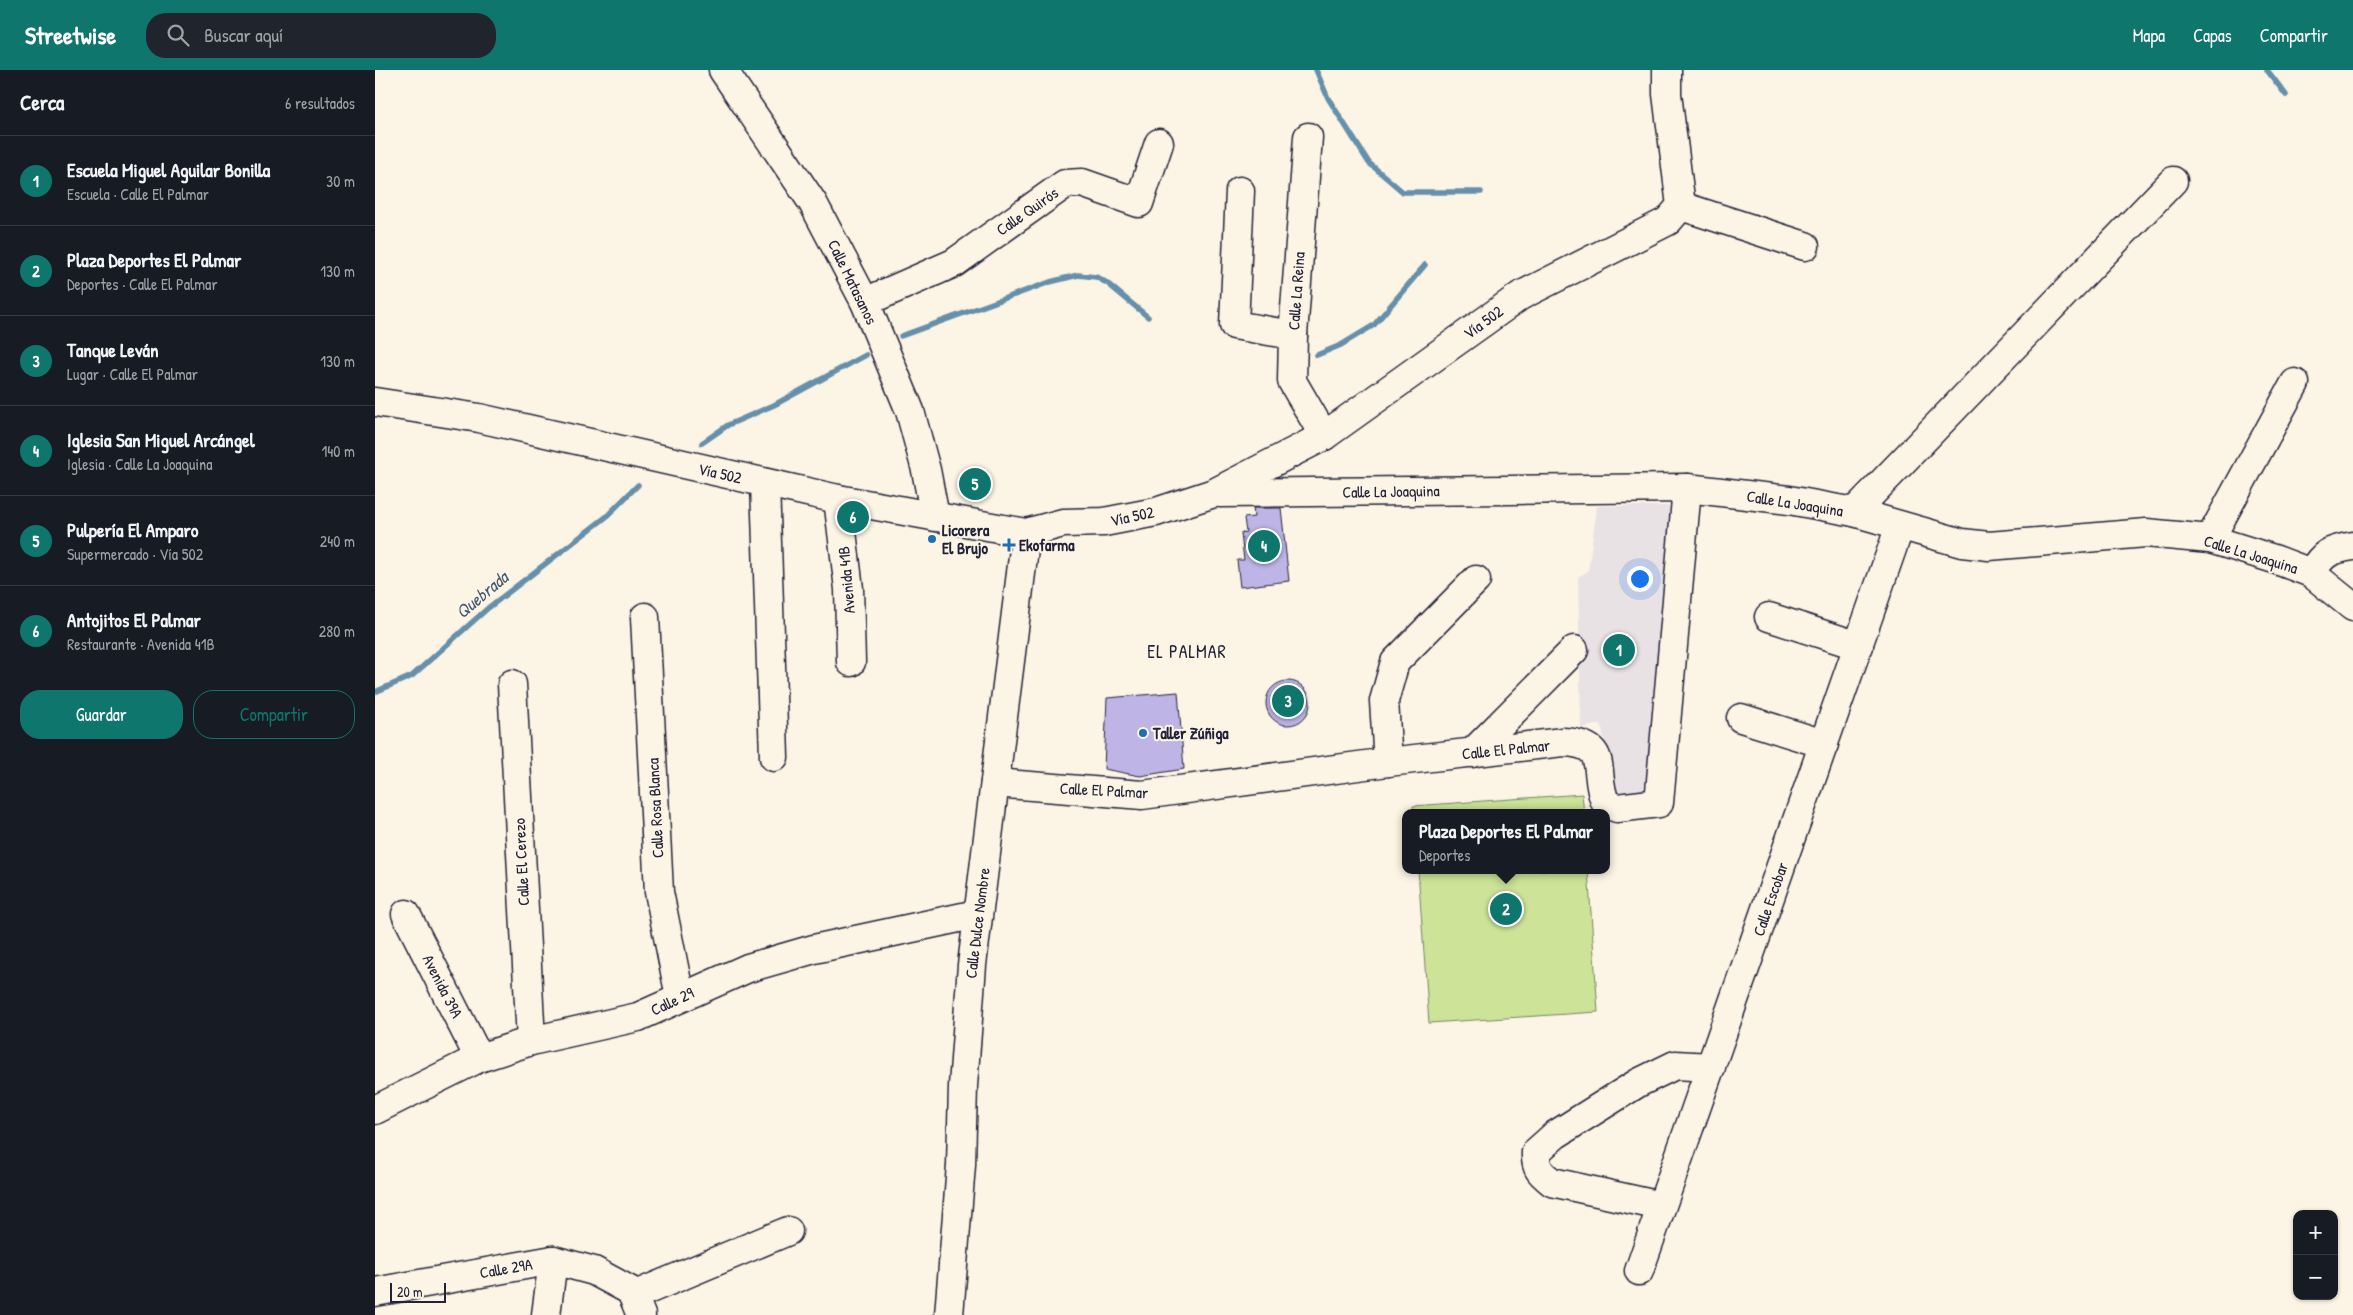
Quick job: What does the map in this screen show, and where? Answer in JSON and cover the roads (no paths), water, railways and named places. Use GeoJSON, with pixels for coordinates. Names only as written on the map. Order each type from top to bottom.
{"type":"FeatureCollection","features":[{"type":"Feature","properties":{"kind":"street","name":"Calle Matasanos"},"geometry":{"type":"LineString","coordinates":[[723,70],[813,203],[865,302],[910,411],[927,470],[935,517]]}},
{"type":"Feature","properties":{"kind":"street"},"geometry":{"type":"LineString","coordinates":[[1667,70],[1667,94],[1681,206],[1805,246]]}},
{"type":"Feature","properties":{"kind":"street","name":"Calle La Reina"},"geometry":{"type":"LineString","coordinates":[[1308,137],[1293,335],[1292,381],[1325,436]]}},
{"type":"Feature","properties":{"kind":"street","name":"Calle Quirós"},"geometry":{"type":"LineString","coordinates":[[865,302],[954,263],[1065,184],[1082,183],[1139,203],[1159,143]]}},
{"type":"Feature","properties":{"kind":"street"},"geometry":{"type":"LineString","coordinates":[[1854,512],[2173,181]]}},
{"type":"Feature","properties":{"kind":"street"},"geometry":{"type":"LineString","coordinates":[[1240,191],[1234,325],[1293,335]]}},
{"type":"Feature","properties":{"kind":"street","name":"Vía 502"},"geometry":{"type":"LineString","coordinates":[[375,402],[479,418],[838,499],[1026,533],[1063,523],[1104,522],[1155,512],[1214,493],[1325,436],[1520,296],[1668,221],[1681,206]]}},
{"type":"Feature","properties":{"kind":"street"},"geometry":{"type":"LineString","coordinates":[[2210,539],[2295,383]]}},
{"type":"Feature","properties":{"kind":"street"},"geometry":{"type":"LineString","coordinates":[[765,483],[775,757]]}},
{"type":"Feature","properties":{"kind":"street","name":"Calle La Joaquina"},"geometry":{"type":"LineString","coordinates":[[1214,493],[1687,488],[1789,500],[1854,512],[1962,543],[1989,546],[2146,533],[2210,539],[2275,559],[2311,573],[2353,607]]}},
{"type":"Feature","properties":{"kind":"street","name":"Calle El Palmar"},"geometry":{"type":"LineString","coordinates":[[995,783],[1142,795],[1388,762],[1563,742],[1579,743],[1591,748],[1598,761],[1601,793],[1606,804],[1617,808],[1659,803],[1687,488]]}},
{"type":"Feature","properties":{"kind":"street","name":"Avenida 41B"},"geometry":{"type":"LineString","coordinates":[[838,499],[849,589],[851,662]]}},
{"type":"Feature","properties":{"kind":"street","name":"Calle Escobar"},"geometry":{"type":"LineString","coordinates":[[1639,1270],[1900,526]]}},
{"type":"Feature","properties":{"kind":"street","name":"Calle Dulce Nombre"},"geometry":{"type":"LineString","coordinates":[[949,1315],[961,1165],[967,1030],[977,914],[1026,533]]}},
{"type":"Feature","properties":{"kind":"street"},"geometry":{"type":"LineString","coordinates":[[2311,573],[2320,557],[2329,552],[2353,546]]}},
{"type":"Feature","properties":{"kind":"street"},"geometry":{"type":"LineString","coordinates":[[1388,762],[1385,701],[1395,662],[1476,580]]}},
{"type":"Feature","properties":{"kind":"street"},"geometry":{"type":"LineString","coordinates":[[1769,617],[1859,646]]}},
{"type":"Feature","properties":{"kind":"street","name":"Calle Rosa Blanca"},"geometry":{"type":"LineString","coordinates":[[645,618],[659,892],[680,997]]}},
{"type":"Feature","properties":{"kind":"street"},"geometry":{"type":"LineString","coordinates":[[1472,753],[1574,650]]}},
{"type":"Feature","properties":{"kind":"street","name":"Calle El Cerezo"},"geometry":{"type":"LineString","coordinates":[[512,684],[531,1041]]}},
{"type":"Feature","properties":{"kind":"street"},"geometry":{"type":"LineString","coordinates":[[1741,718],[1825,744]]}},
{"type":"Feature","properties":{"kind":"street","name":"Avenida 39A"},"geometry":{"type":"LineString","coordinates":[[406,914],[479,1058]]}},
{"type":"Feature","properties":{"kind":"street","name":"Calle 29"},"geometry":{"type":"LineString","coordinates":[[375,1110],[479,1058],[531,1041],[638,1017],[748,968],[813,949],[977,914]]}},
{"type":"Feature","properties":{"kind":"street"},"geometry":{"type":"LineString","coordinates":[[1661,1206],[1552,1182],[1541,1174],[1535,1164],[1536,1152],[1555,1135],[1638,1083],[1675,1065],[1711,1067]]}},
{"type":"Feature","properties":{"kind":"street"},"geometry":{"type":"LineString","coordinates":[[635,1301],[788,1231]]}},
{"type":"Feature","properties":{"kind":"street"},"geometry":{"type":"LineString","coordinates":[[547,1315],[553,1260]]}},
{"type":"Feature","properties":{"kind":"street","name":"Calle 29A"},"geometry":{"type":"LineString","coordinates":[[375,1292],[553,1260],[594,1271],[635,1301]]}},
{"type":"Feature","properties":{"kind":"waterway"},"geometry":{"type":"LineString","coordinates":[[1316,70],[1328,98],[1369,163],[1403,192],[1481,192]]}},
{"type":"Feature","properties":{"kind":"waterway"},"geometry":{"type":"LineString","coordinates":[[2267,70],[2286,95]]}},
{"type":"Feature","properties":{"kind":"waterway"},"geometry":{"type":"LineString","coordinates":[[1317,355],[1341,345],[1374,325],[1425,265]]}},
{"type":"Feature","properties":{"kind":"waterway"},"geometry":{"type":"LineString","coordinates":[[901,336],[1050,282],[1078,275],[1096,277],[1107,283],[1148,317]]}},
{"type":"Feature","properties":{"kind":"waterway"},"geometry":{"type":"LineString","coordinates":[[702,443],[728,425],[774,405],[866,355]]}},
{"type":"Feature","properties":{"kind":"waterway","name":"Quebrada"},"geometry":{"type":"LineString","coordinates":[[375,692],[412,676],[488,608],[606,517],[638,485]]}},
{"type":"Feature","properties":{"kind":"place","name":"Pulpería El Amparo"},"geometry":{"type":"Point","coordinates":[975,484]}},
{"type":"Feature","properties":{"kind":"place","name":"Antojitos El Palmar"},"geometry":{"type":"Point","coordinates":[853,517]}},
{"type":"Feature","properties":{"kind":"place","name":"Licorera El Brujo"},"geometry":{"type":"Point","coordinates":[932,539]}},
{"type":"Feature","properties":{"kind":"place","name":"Ekofarma"},"geometry":{"type":"Point","coordinates":[1009,545]}},
{"type":"Feature","properties":{"kind":"place","name":"Iglesia San Miguel Arcángel"},"geometry":{"type":"Point","coordinates":[1264,546]}},
{"type":"Feature","properties":{"kind":"place","name":"Escuela Miguel Aguilar Bonilla"},"geometry":{"type":"Point","coordinates":[1619,650]}},
{"type":"Feature","properties":{"kind":"place","name":"Tanque Leván"},"geometry":{"type":"Point","coordinates":[1288,701]}},
{"type":"Feature","properties":{"kind":"place","name":"Taller Zúñiga"},"geometry":{"type":"Point","coordinates":[1143,733]}},
{"type":"Feature","properties":{"kind":"place","name":"Plaza Deportes El Palmar"},"geometry":{"type":"Point","coordinates":[1506,909]}},
{"type":"Feature","properties":{"kind":"district","name":"EL PALMAR"},"geometry":{"type":"Point","coordinates":[1187,652]}}]}
